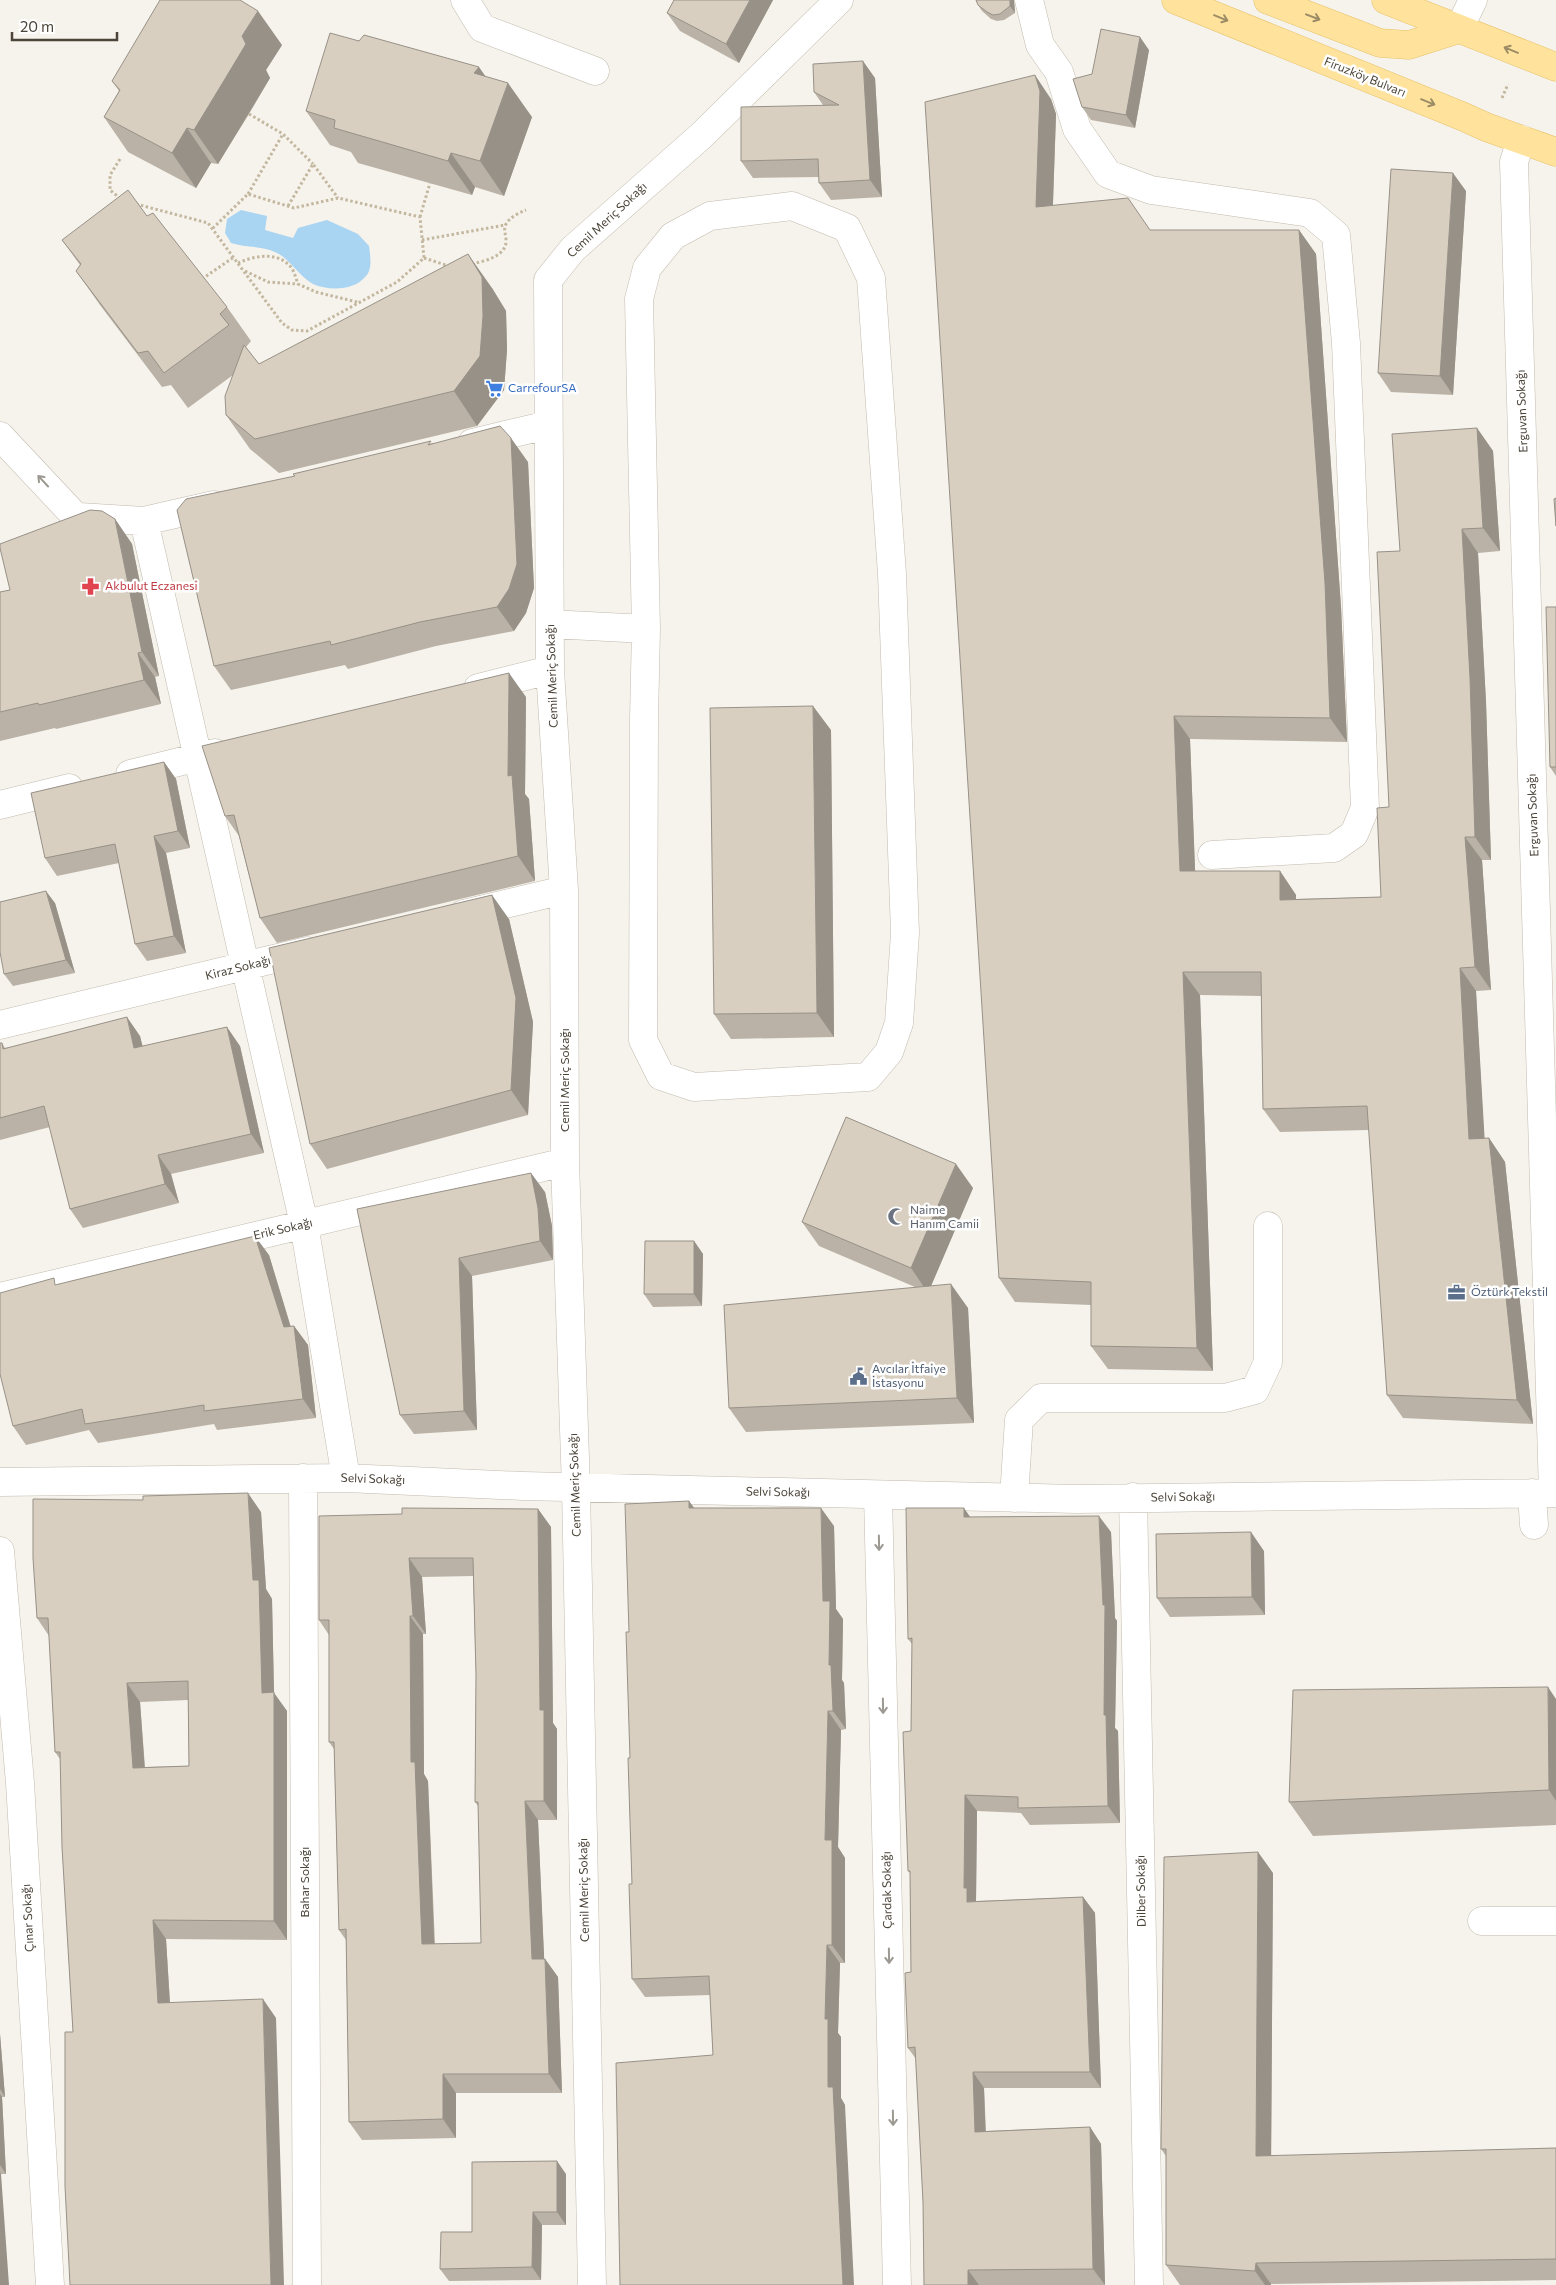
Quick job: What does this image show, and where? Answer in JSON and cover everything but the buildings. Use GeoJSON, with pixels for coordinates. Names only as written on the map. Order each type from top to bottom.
{"type":"FeatureCollection","features":[{"type":"Feature","properties":{"kind":"main road","name":"Firuzköy Bulvarı"},"geometry":{"type":"LineString","coordinates":[[1176,0],[1464,117],[1486,128],[1556,152]]}},
{"type":"Feature","properties":{"kind":"main road"},"geometry":{"type":"LineString","coordinates":[[1268,0],[1380,43],[1408,45],[1459,29]]}},
{"type":"Feature","properties":{"kind":"main road"},"geometry":{"type":"LineString","coordinates":[[1386,0],[1556,67]]}},
{"type":"Feature","properties":{"kind":"main road"},"geometry":{"type":"LineString","coordinates":[[1522,139],[1556,129]]}},
{"type":"Feature","properties":{"kind":"street"},"geometry":{"type":"LineString","coordinates":[[464,0],[482,28],[595,72]]}},
{"type":"Feature","properties":{"kind":"street","name":"Cemil Meriç Sokağı"},"geometry":{"type":"LineString","coordinates":[[592,2285],[576,1488],[565,1162],[564,890],[550,670],[548,280],[573,249],[702,135],[839,0]]}},
{"type":"Feature","properties":{"kind":"street"},"geometry":{"type":"LineString","coordinates":[[1029,0],[1040,45],[1059,72],[1077,129],[1108,174],[1151,190],[1310,214],[1336,235],[1346,343],[1365,808],[1354,834],[1334,848],[1212,855]]}},
{"type":"Feature","properties":{"kind":"street"},"geometry":{"type":"LineString","coordinates":[[1459,29],[1473,0]]}},
{"type":"Feature","properties":{"kind":"street","name":"Erguvan Sokağı"},"geometry":{"type":"LineString","coordinates":[[1522,139],[1514,162],[1547,1493],[1534,1525]]}},
{"type":"Feature","properties":{"kind":"street"},"geometry":{"type":"LineString","coordinates":[[792,206],[847,228],[871,278],[892,574],[905,933],[899,1024],[889,1052],[868,1077],[694,1086],[661,1076],[642,1040],[646,629],[639,299],[647,268],[673,236],[710,216],[792,206]]}},
{"type":"Feature","properties":{"kind":"street"},"geometry":{"type":"LineString","coordinates":[[452,448],[548,425]]}},
{"type":"Feature","properties":{"kind":"street"},"geometry":{"type":"LineString","coordinates":[[0,436],[76,517]]}},
{"type":"Feature","properties":{"kind":"street"},"geometry":{"type":"LineString","coordinates":[[51,527],[76,517],[144,521],[240,498]]}},
{"type":"Feature","properties":{"kind":"street"},"geometry":{"type":"LineString","coordinates":[[144,521],[304,1224],[346,1478]]}},
{"type":"Feature","properties":{"kind":"street"},"geometry":{"type":"LineString","coordinates":[[550,624],[646,629]]}},
{"type":"Feature","properties":{"kind":"street"},"geometry":{"type":"LineString","coordinates":[[455,694],[550,670]]}},
{"type":"Feature","properties":{"kind":"street"},"geometry":{"type":"LineString","coordinates":[[0,804],[235,748]]}},
{"type":"Feature","properties":{"kind":"street"},"geometry":{"type":"LineString","coordinates":[[439,920],[564,890]]}},
{"type":"Feature","properties":{"kind":"street","name":"Kiraz Sokağı"},"geometry":{"type":"LineString","coordinates":[[0,1025],[333,945]]}},
{"type":"Feature","properties":{"kind":"street","name":"Erik Sokağı"},"geometry":{"type":"LineString","coordinates":[[0,1297],[565,1162]]}},
{"type":"Feature","properties":{"kind":"street"},"geometry":{"type":"LineString","coordinates":[[1014,1498],[1019,1420],[1041,1398],[1225,1398],[1255,1390],[1268,1362],[1268,1226]]}},
{"type":"Feature","properties":{"kind":"street","name":"Bahar Sokağı"},"geometry":{"type":"LineString","coordinates":[[304,1478],[307,2285]]}},
{"type":"Feature","properties":{"kind":"street","name":"Selvi Sokağı"},"geometry":{"type":"LineString","coordinates":[[0,1482],[346,1478],[576,1488],[1076,1499],[1547,1493]]}},
{"type":"Feature","properties":{"kind":"street","name":"Çardak Sokağı"},"geometry":{"type":"LineString","coordinates":[[878,1495],[897,2285]]}},
{"type":"Feature","properties":{"kind":"street","name":"Dilber Sokağı"},"geometry":{"type":"LineString","coordinates":[[1133,1497],[1149,2285]]}},
{"type":"Feature","properties":{"kind":"street","name":"Çınar Sokağı"},"geometry":{"type":"LineString","coordinates":[[0,1551],[20,1783],[50,2285]]}},
{"type":"Feature","properties":{"kind":"street"},"geometry":{"type":"LineString","coordinates":[[1482,1921],[1556,1921]]}},
{"type":"Feature","properties":{"kind":"path"},"geometry":{"type":"LineString","coordinates":[[1500,101],[1512,77]]}},
{"type":"Feature","properties":{"kind":"path"},"geometry":{"type":"LineString","coordinates":[[248,114],[283,134],[313,164],[338,198]]}},
{"type":"Feature","properties":{"kind":"path"},"geometry":{"type":"LineString","coordinates":[[213,228],[248,194],[283,134]]}},
{"type":"Feature","properties":{"kind":"path"},"geometry":{"type":"LineString","coordinates":[[120,159],[110,175],[110,190],[122,200]]}},
{"type":"Feature","properties":{"kind":"path"},"geometry":{"type":"LineString","coordinates":[[288,206],[313,164]]}},
{"type":"Feature","properties":{"kind":"path"},"geometry":{"type":"LineString","coordinates":[[424,258],[420,217],[430,183]]}},
{"type":"Feature","properties":{"kind":"path"},"geometry":{"type":"LineString","coordinates":[[248,194],[294,208],[338,198],[420,217]]}},
{"type":"Feature","properties":{"kind":"path"},"geometry":{"type":"LineString","coordinates":[[131,202],[208,223],[282,323],[292,330],[307,331],[396,282],[424,258]]}},
{"type":"Feature","properties":{"kind":"path"},"geometry":{"type":"LineString","coordinates":[[464,265],[486,261],[502,252],[506,241],[504,232],[506,225],[516,214],[526,210]]}},
{"type":"Feature","properties":{"kind":"path"},"geometry":{"type":"LineString","coordinates":[[422,240],[506,225]]}},
{"type":"Feature","properties":{"kind":"path"},"geometry":{"type":"LineString","coordinates":[[238,263],[262,256],[275,257],[290,266],[298,284]]}},
{"type":"Feature","properties":{"kind":"path"},"geometry":{"type":"LineString","coordinates":[[202,279],[234,258]]}},
{"type":"Feature","properties":{"kind":"path"},"geometry":{"type":"LineString","coordinates":[[424,258],[453,268]]}},
{"type":"Feature","properties":{"kind":"path"},"geometry":{"type":"LineString","coordinates":[[244,271],[268,282],[298,284],[316,292],[358,302]]}},
{"type":"Feature","properties":{"kind":"path"},"geometry":{"type":"LineString","coordinates":[[396,282],[401,291]]}},
{"type":"Feature","properties":{"kind":"water"},"geometry":{"type":"Polygon","coordinates":[[[241,210],[267,216],[265,230],[293,238],[298,228],[327,220],[358,234],[369,246],[370,269],[361,281],[348,287],[326,288],[313,284],[288,261],[273,251],[231,243],[225,233],[227,219],[241,210]]]}},
{"type":"Feature","properties":{"kind":"place","name":"CarrefourSA"},"geometry":{"type":"Point","coordinates":[494,388]}},
{"type":"Feature","properties":{"kind":"place","name":"Akbulut Eczanesi"},"geometry":{"type":"Point","coordinates":[91,586]}},
{"type":"Feature","properties":{"kind":"place","name":"Naime Hanım Camii"},"geometry":{"type":"Point","coordinates":[896,1217]}},
{"type":"Feature","properties":{"kind":"place","name":"Öztürk Tekstil"},"geometry":{"type":"Point","coordinates":[1457,1292]}},
{"type":"Feature","properties":{"kind":"place","name":"Avcılar İtfaiye İstasyonu"},"geometry":{"type":"Point","coordinates":[858,1376]}}]}
